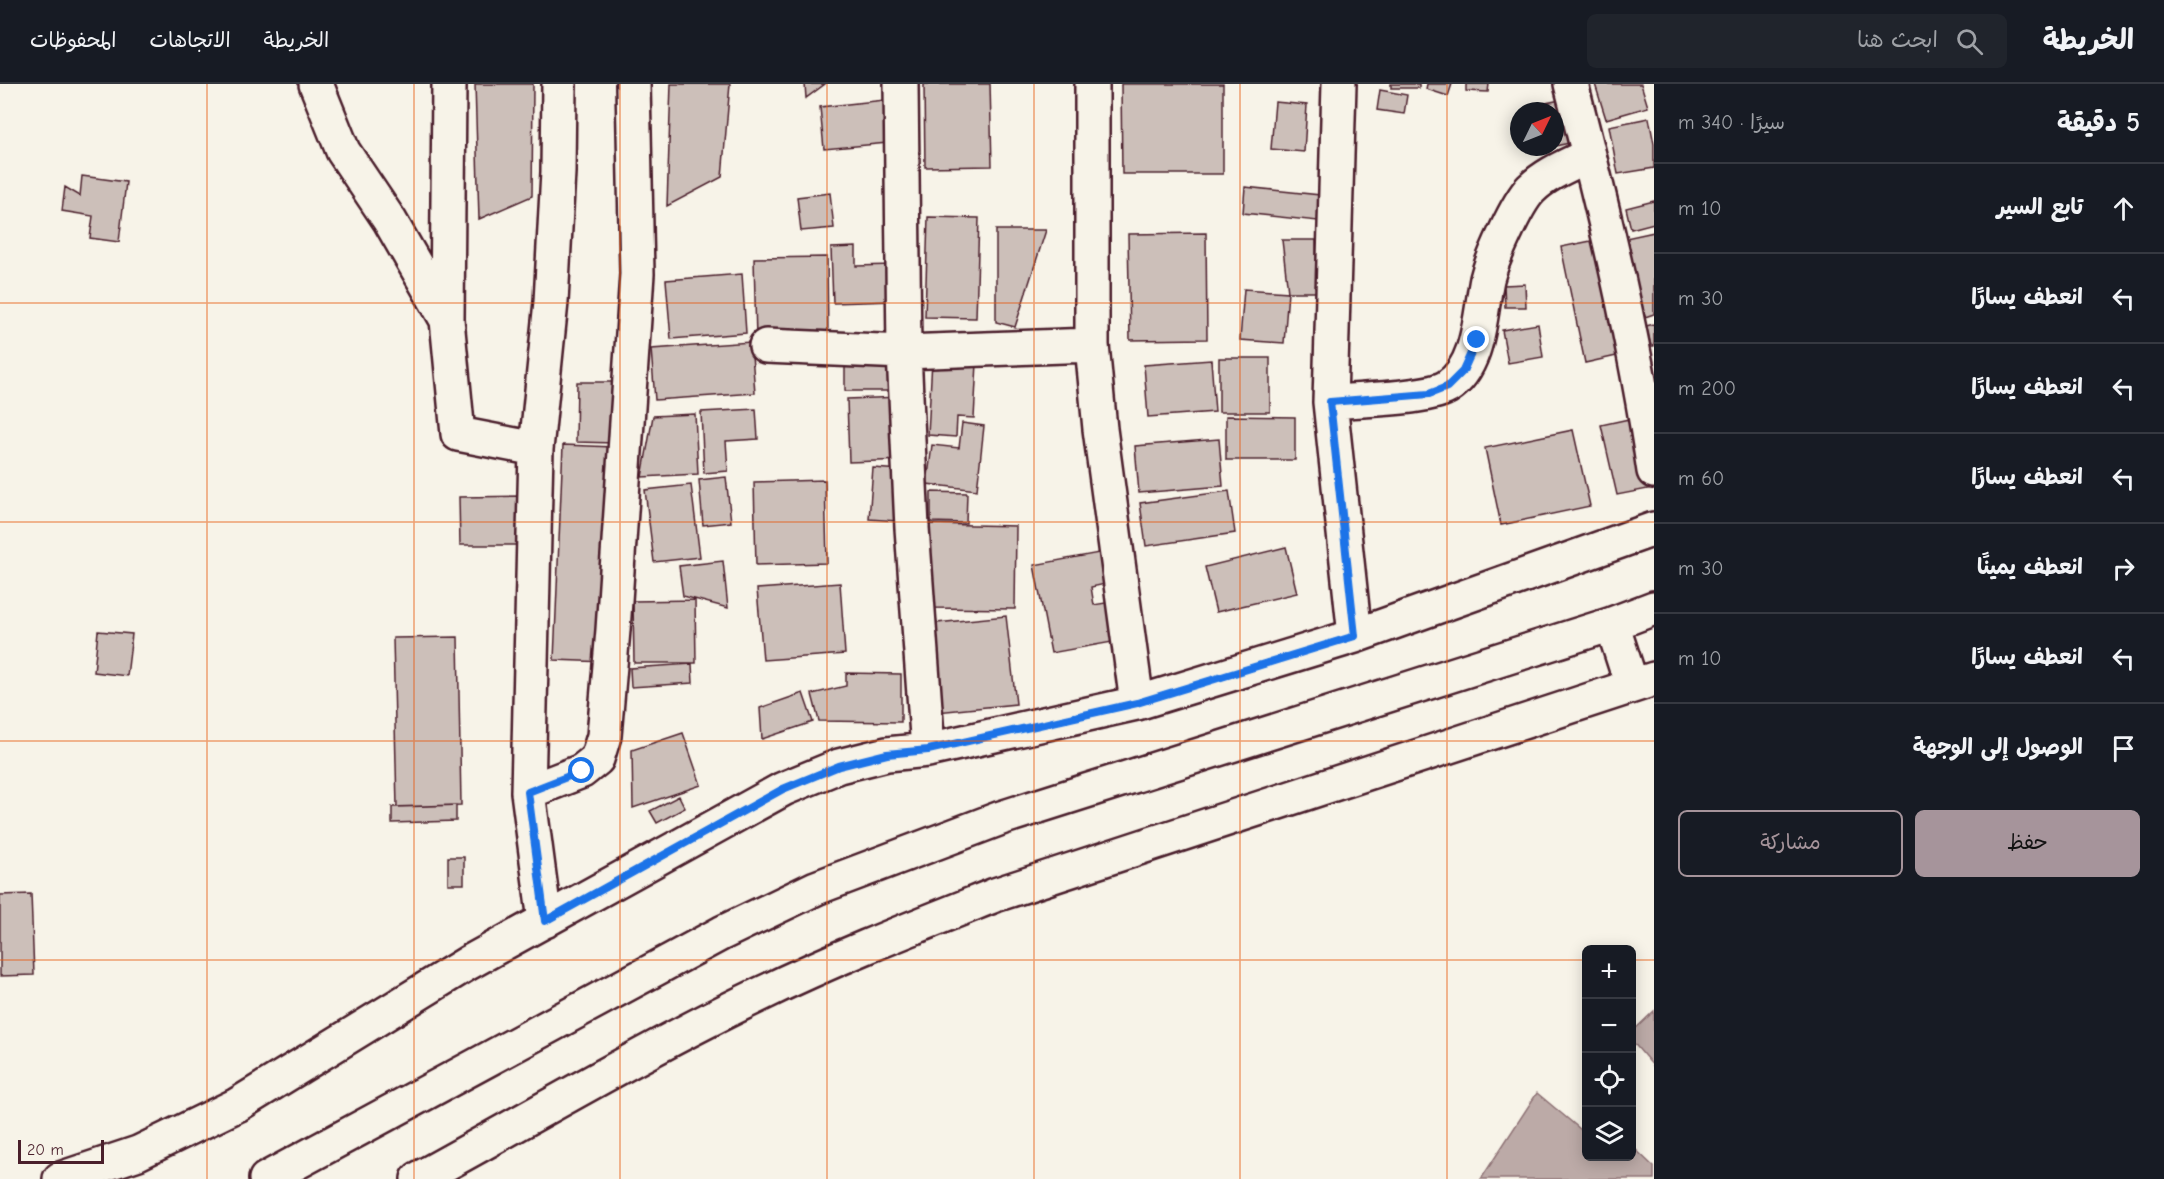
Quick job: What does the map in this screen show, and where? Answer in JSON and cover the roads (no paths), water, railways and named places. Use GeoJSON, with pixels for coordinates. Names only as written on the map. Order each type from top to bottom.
{"type":"FeatureCollection","features":[{"type":"Feature","properties":{"kind":"street"},"geometry":{"type":"LineString","coordinates":[[316,84],[343,151],[390,221],[447,320]]}},
{"type":"Feature","properties":{"kind":"street"},"geometry":{"type":"LineString","coordinates":[[449,84],[447,320],[458,434],[536,450]]}},
{"type":"Feature","properties":{"kind":"street"},"geometry":{"type":"LineString","coordinates":[[545,921],[528,792],[536,450],[550,302],[558,172],[559,84]]}},
{"type":"Feature","properties":{"kind":"street"},"geometry":{"type":"LineString","coordinates":[[528,792],[582,771],[597,759],[604,735],[616,596],[636,274],[633,84]]}},
{"type":"Feature","properties":{"kind":"street"},"geometry":{"type":"LineString","coordinates":[[901,84],[904,352],[912,528],[928,750]]}},
{"type":"Feature","properties":{"kind":"street"},"geometry":{"type":"LineString","coordinates":[[1092,84],[1092,345],[1100,429],[1137,703]]}},
{"type":"Feature","properties":{"kind":"street"},"geometry":{"type":"LineString","coordinates":[[1340,84],[1330,402],[1355,636]]}},
{"type":"Feature","properties":{"kind":"street"},"geometry":{"type":"LineString","coordinates":[[1571,84],[1607,222],[1641,388],[1654,471]]}},
{"type":"Feature","properties":{"kind":"street"},"geometry":{"type":"LineString","coordinates":[[1330,402],[1429,394],[1447,387],[1463,371],[1477,340],[1488,276],[1515,210],[1529,190],[1544,177],[1589,155]]}},
{"type":"Feature","properties":{"kind":"street"},"geometry":{"type":"LineString","coordinates":[[766,346],[904,352],[1092,345]]}},
{"type":"Feature","properties":{"kind":"street"},"geometry":{"type":"LineString","coordinates":[[60,1179],[138,1153],[237,1105],[468,963],[783,789],[839,766],[887,754],[928,750],[1137,703],[1355,636],[1654,529]]}},
{"type":"Feature","properties":{"kind":"street"},"geometry":{"type":"LineString","coordinates":[[266,1179],[722,933],[816,888],[1001,818],[1612,624],[1654,608]]}},
{"type":"Feature","properties":{"kind":"street"},"geometry":{"type":"LineString","coordinates":[[418,1179],[762,993],[890,937],[995,895],[1643,683],[1612,624]]}}]}
